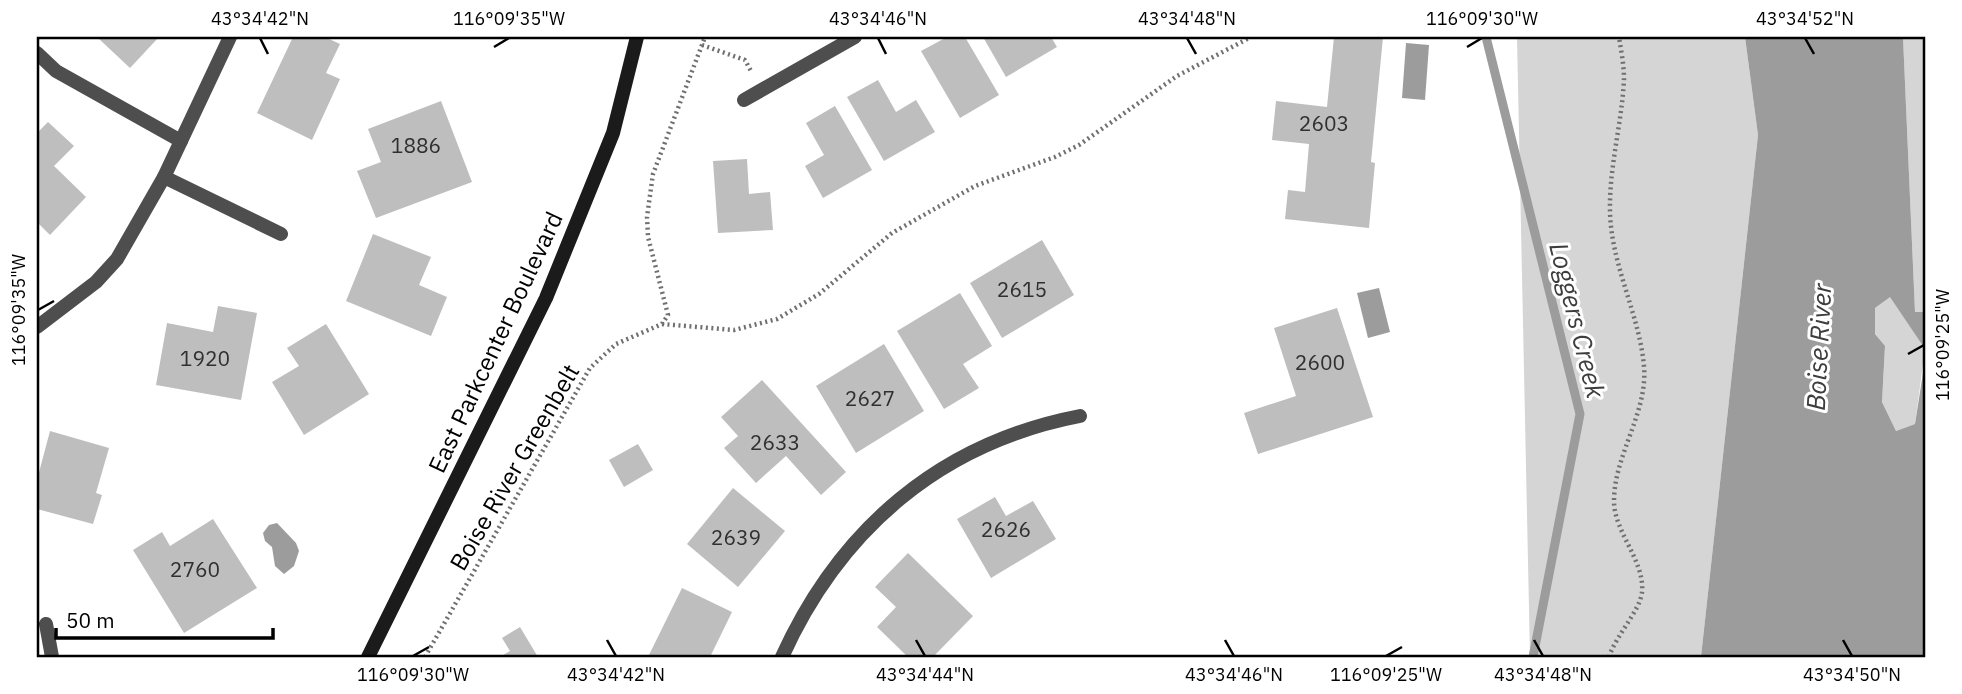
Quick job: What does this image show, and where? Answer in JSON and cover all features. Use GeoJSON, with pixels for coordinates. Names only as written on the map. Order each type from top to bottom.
{"type":"FeatureCollection","features":[{"type":"Feature","properties":{"kind":"main road","name":"East Parkcenter Boulevard"},"geometry":{"type":"LineString","coordinates":[[368,657],[546,298],[613,134],[637,37]]}},
{"type":"Feature","properties":{"kind":"street"},"geometry":{"type":"LineString","coordinates":[[37,327],[87,290],[117,259],[164,177],[230,37]]}},
{"type":"Feature","properties":{"kind":"street"},"geometry":{"type":"LineString","coordinates":[[744,100],[855,37]]}},
{"type":"Feature","properties":{"kind":"street"},"geometry":{"type":"LineString","coordinates":[[37,53],[56,71],[181,141]]}},
{"type":"Feature","properties":{"kind":"street"},"geometry":{"type":"LineString","coordinates":[[164,177],[281,234]]}},
{"type":"Feature","properties":{"kind":"street"},"geometry":{"type":"LineString","coordinates":[[782,657],[800,618],[833,566],[875,519],[912,489],[930,475],[1035,425],[1080,416]]}},
{"type":"Feature","properties":{"kind":"street"},"geometry":{"type":"LineString","coordinates":[[46,624],[52,657]]}},
{"type":"Feature","properties":{"kind":"path"},"geometry":{"type":"LineString","coordinates":[[662,324],[668,315],[668,305],[648,237],[649,195],[653,174],[705,37]]}},
{"type":"Feature","properties":{"kind":"path","name":"Boise River Greenbelt"},"geometry":{"type":"LineString","coordinates":[[425,657],[590,368],[616,344],[662,324],[734,330],[777,319],[819,294],[892,233],[975,186],[1037,164],[1079,145],[1177,76],[1251,37]]}},
{"type":"Feature","properties":{"kind":"path"},"geometry":{"type":"LineString","coordinates":[[1609,657],[1630,614],[1639,606],[1643,589],[1614,503],[1617,477],[1638,412],[1644,369],[1636,320],[1614,254],[1610,210],[1624,77],[1619,37]]}},
{"type":"Feature","properties":{"kind":"path"},"geometry":{"type":"LineString","coordinates":[[702,46],[745,60],[762,90]]}},
{"type":"Feature","properties":{"kind":"shaded area"},"geometry":{"type":"Polygon","coordinates":[[[1517,37],[1745,37],[1758,135],[1701,657],[1530,657],[1517,37]]]}},
{"type":"Feature","properties":{"kind":"shaded area"},"geometry":{"type":"Polygon","coordinates":[[[1903,37],[1925,37],[1925,312],[1915,312],[1903,37]]]}},
{"type":"Feature","properties":{"kind":"shaded area"},"geometry":{"type":"Polygon","coordinates":[[[1890,296],[1925,349],[1915,424],[1896,431],[1882,402],[1885,347],[1875,334],[1875,308],[1890,296]]]}},
{"type":"Feature","properties":{"kind":"water","name":"Boise River"},"geometry":{"type":"Polygon","coordinates":[[[1745,37],[1903,37],[1915,312],[1925,312],[1925,349],[1890,297],[1875,308],[1875,334],[1885,346],[1882,402],[1896,431],[1915,424],[1925,360],[1925,657],[1701,657],[1758,135],[1745,37]]]}},
{"type":"Feature","properties":{"kind":"water"},"geometry":{"type":"Polygon","coordinates":[[[1406,43],[1429,45],[1425,100],[1402,98],[1406,43]]]}},
{"type":"Feature","properties":{"kind":"water"},"geometry":{"type":"Polygon","coordinates":[[[1379,288],[1390,332],[1368,338],[1357,293],[1379,288]]]}},
{"type":"Feature","properties":{"kind":"water"},"geometry":{"type":"Polygon","coordinates":[[[277,523],[296,543],[299,551],[294,566],[284,574],[275,566],[272,547],[265,541],[263,533],[269,525],[277,523]]]}},
{"type":"Feature","properties":{"kind":"building"},"geometry":{"type":"Polygon","coordinates":[[[97,37],[159,37],[130,68],[97,37]]]}},
{"type":"Feature","properties":{"kind":"building"},"geometry":{"type":"Polygon","coordinates":[[[293,37],[325,37],[340,44],[326,73],[340,79],[312,140],[257,113],[293,37]]]}},
{"type":"Feature","properties":{"kind":"building"},"geometry":{"type":"Polygon","coordinates":[[[947,37],[965,37],[999,95],[960,118],[921,51],[947,37]]]}},
{"type":"Feature","properties":{"kind":"building"},"geometry":{"type":"Polygon","coordinates":[[[983,37],[1051,37],[1057,47],[1006,77],[983,37]]]}},
{"type":"Feature","properties":{"kind":"building"},"geometry":{"type":"Polygon","coordinates":[[[1334,37],[1383,37],[1371,162],[1375,163],[1369,228],[1285,219],[1288,190],[1305,192],[1309,144],[1272,140],[1276,101],[1327,107],[1334,37]]]}},
{"type":"Feature","properties":{"kind":"building"},"geometry":{"type":"Polygon","coordinates":[[[878,80],[896,112],[916,100],[935,132],[884,161],[847,97],[878,80]]]}},
{"type":"Feature","properties":{"kind":"building"},"geometry":{"type":"Polygon","coordinates":[[[441,101],[472,182],[376,218],[357,171],[381,162],[368,129],[441,101]]]}},
{"type":"Feature","properties":{"kind":"building"},"geometry":{"type":"Polygon","coordinates":[[[835,106],[872,170],[823,198],[805,166],[824,155],[806,123],[835,106]]]}},
{"type":"Feature","properties":{"kind":"building"},"geometry":{"type":"Polygon","coordinates":[[[48,122],[74,146],[54,166],[86,197],[50,235],[37,222],[37,133],[48,122]]]}},
{"type":"Feature","properties":{"kind":"building"},"geometry":{"type":"Polygon","coordinates":[[[747,159],[749,194],[770,192],[773,230],[718,233],[713,161],[747,159]]]}},
{"type":"Feature","properties":{"kind":"building"},"geometry":{"type":"Polygon","coordinates":[[[373,234],[431,257],[419,285],[447,297],[431,336],[346,301],[373,234]]]}},
{"type":"Feature","properties":{"kind":"building"},"geometry":{"type":"Polygon","coordinates":[[[1042,240],[1074,295],[1002,338],[970,283],[1042,240]]]}},
{"type":"Feature","properties":{"kind":"building"},"geometry":{"type":"Polygon","coordinates":[[[960,293],[992,346],[963,364],[979,388],[944,409],[897,331],[960,293]]]}},
{"type":"Feature","properties":{"kind":"building"},"geometry":{"type":"Polygon","coordinates":[[[218,306],[257,313],[241,400],[156,385],[167,323],[213,332],[218,306]]]}},
{"type":"Feature","properties":{"kind":"building"},"geometry":{"type":"Polygon","coordinates":[[[1337,308],[1373,417],[1258,454],[1244,413],[1296,396],[1274,328],[1337,308]]]}},
{"type":"Feature","properties":{"kind":"building"},"geometry":{"type":"Polygon","coordinates":[[[326,324],[369,394],[304,435],[272,382],[299,366],[287,348],[326,324]]]}},
{"type":"Feature","properties":{"kind":"building"},"geometry":{"type":"Polygon","coordinates":[[[884,344],[924,411],[856,453],[816,386],[884,344]]]}},
{"type":"Feature","properties":{"kind":"building"},"geometry":{"type":"Polygon","coordinates":[[[762,380],[846,472],[821,495],[786,456],[756,483],[724,448],[738,436],[721,417],[762,380]]]}},
{"type":"Feature","properties":{"kind":"building"},"geometry":{"type":"Polygon","coordinates":[[[50,431],[109,448],[96,493],[102,495],[93,524],[37,509],[37,480],[50,431]]]}},
{"type":"Feature","properties":{"kind":"building"},"geometry":{"type":"Polygon","coordinates":[[[638,444],[653,470],[624,487],[609,460],[638,444]]]}},
{"type":"Feature","properties":{"kind":"building"},"geometry":{"type":"Polygon","coordinates":[[[733,488],[785,531],[738,587],[687,544],[733,488]]]}},
{"type":"Feature","properties":{"kind":"building"},"geometry":{"type":"Polygon","coordinates":[[[995,497],[1006,516],[1033,501],[1056,539],[991,578],[957,519],[995,497]]]}},
{"type":"Feature","properties":{"kind":"building"},"geometry":{"type":"Polygon","coordinates":[[[213,519],[257,588],[184,633],[133,550],[162,532],[170,546],[213,519]]]}},
{"type":"Feature","properties":{"kind":"building"},"geometry":{"type":"Polygon","coordinates":[[[908,553],[973,616],[933,657],[908,657],[877,627],[896,607],[875,587],[908,553]]]}},
{"type":"Feature","properties":{"kind":"building"},"geometry":{"type":"Polygon","coordinates":[[[682,588],[732,612],[710,657],[648,657],[682,588]]]}},
{"type":"Feature","properties":{"kind":"building"},"geometry":{"type":"Polygon","coordinates":[[[520,627],[538,657],[500,657],[510,651],[502,638],[520,627]]]}},
{"type":"Feature","properties":{"kind":"waterway","name":"Loggers Creek"},"geometry":{"type":"LineString","coordinates":[[1486,37],[1580,414],[1533,657]]}}]}
